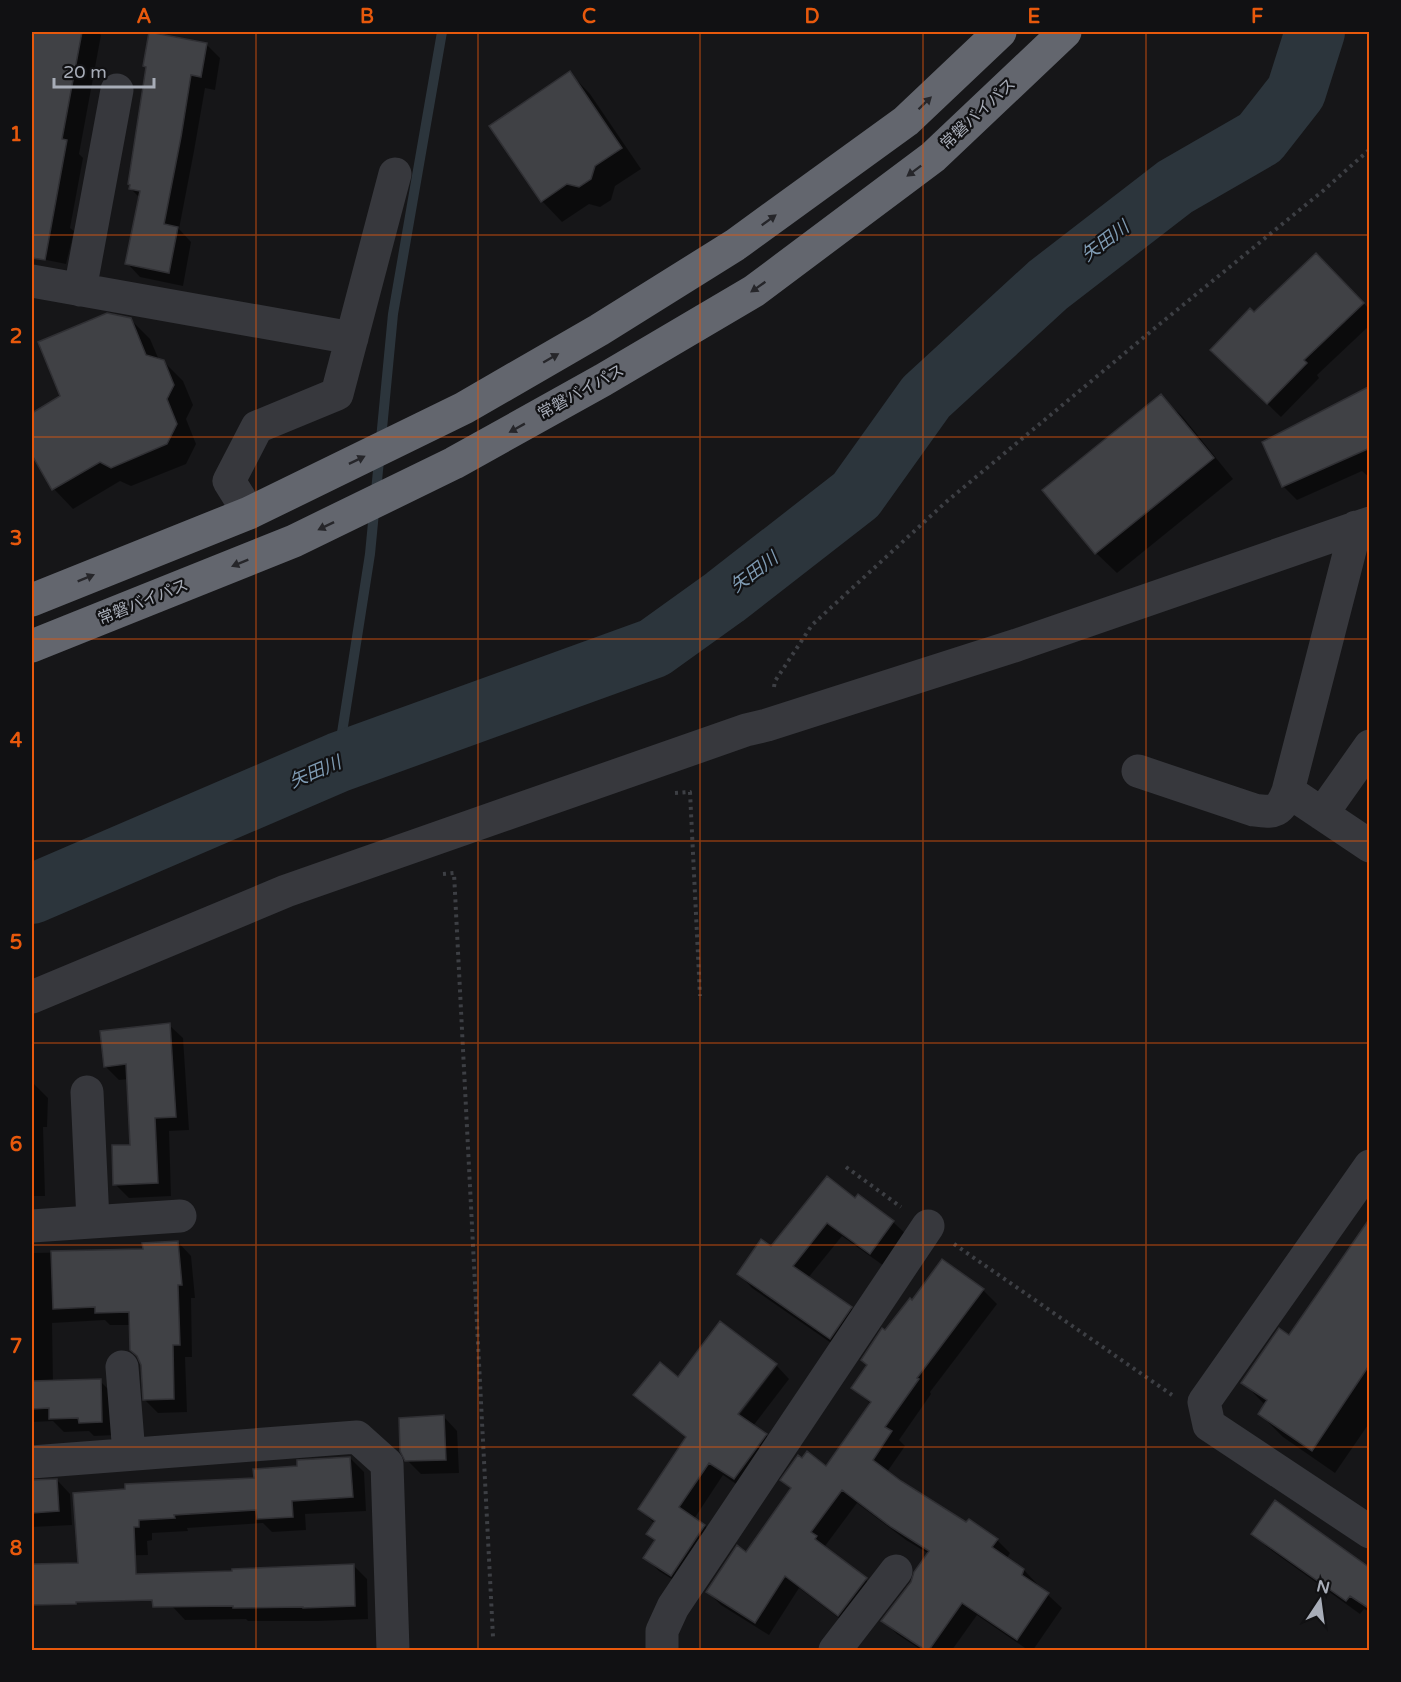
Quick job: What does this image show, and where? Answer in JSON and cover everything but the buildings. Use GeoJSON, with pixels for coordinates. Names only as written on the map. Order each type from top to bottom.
{"type":"FeatureCollection","features":[{"type":"Feature","properties":{"kind":"highway"},"geometry":{"type":"LineString","coordinates":[[32,600],[249,513],[464,408],[599,330],[735,245],[906,121],[1000,32]]}},
{"type":"Feature","properties":{"kind":"highway","name":"常磐バイパス"},"geometry":{"type":"LineString","coordinates":[[32,646],[294,542],[453,463],[603,380],[754,291],[933,157],[1065,32]]}},
{"type":"Feature","properties":{"kind":"street"},"geometry":{"type":"LineString","coordinates":[[80,290],[117,90]]}},
{"type":"Feature","properties":{"kind":"street"},"geometry":{"type":"LineString","coordinates":[[249,513],[229,481],[256,427],[337,394],[395,174]]}},
{"type":"Feature","properties":{"kind":"street"},"geometry":{"type":"LineString","coordinates":[[32,282],[352,338]]}},
{"type":"Feature","properties":{"kind":"street"},"geometry":{"type":"LineString","coordinates":[[32,997],[286,891],[746,730],[1017,645],[1363,525]]}},
{"type":"Feature","properties":{"kind":"street"},"geometry":{"type":"LineString","coordinates":[[1138,771],[1254,810],[1271,813],[1280,808],[1288,791],[1363,525]]}},
{"type":"Feature","properties":{"kind":"street"},"geometry":{"type":"LineString","coordinates":[[1322,814],[1370,746]]}},
{"type":"Feature","properties":{"kind":"street"},"geometry":{"type":"LineString","coordinates":[[1288,791],[1370,846]]}},
{"type":"Feature","properties":{"kind":"street"},"geometry":{"type":"LineString","coordinates":[[87,1092],[93,1221]]}},
{"type":"Feature","properties":{"kind":"street"},"geometry":{"type":"LineString","coordinates":[[1370,1166],[1204,1402],[1209,1425],[1370,1532]]}},
{"type":"Feature","properties":{"kind":"street"},"geometry":{"type":"LineString","coordinates":[[32,1226],[180,1216]]}},
{"type":"Feature","properties":{"kind":"street"},"geometry":{"type":"LineString","coordinates":[[662,1650],[662,1631],[673,1607],[928,1226]]}},
{"type":"Feature","properties":{"kind":"street"},"geometry":{"type":"LineString","coordinates":[[122,1367],[129,1454]]}},
{"type":"Feature","properties":{"kind":"street"},"geometry":{"type":"LineString","coordinates":[[32,1462],[357,1437],[387,1464],[393,1650]]}},
{"type":"Feature","properties":{"kind":"street"},"geometry":{"type":"LineString","coordinates":[[835,1650],[896,1571]]}},
{"type":"Feature","properties":{"kind":"path"},"geometry":{"type":"LineString","coordinates":[[767,725],[775,681],[812,625],[946,502],[1324,190],[1370,148]]}},
{"type":"Feature","properties":{"kind":"path"},"geometry":{"type":"LineString","coordinates":[[669,793],[690,792],[700,996]]}},
{"type":"Feature","properties":{"kind":"path"},"geometry":{"type":"LineString","coordinates":[[443,874],[454,873],[493,1637]]}},
{"type":"Feature","properties":{"kind":"path"},"geometry":{"type":"LineString","coordinates":[[846,1167],[1208,1420]]}},
{"type":"Feature","properties":{"kind":"waterway"},"geometry":{"type":"LineString","coordinates":[[339,762],[370,554],[393,314],[442,32]]}},
{"type":"Feature","properties":{"kind":"waterway","name":"矢田川"},"geometry":{"type":"LineString","coordinates":[[32,894],[339,762],[654,648],[725,597],[856,495],[926,397],[1048,285],[1175,187],[1260,138],[1296,92],[1315,32]]}}]}
